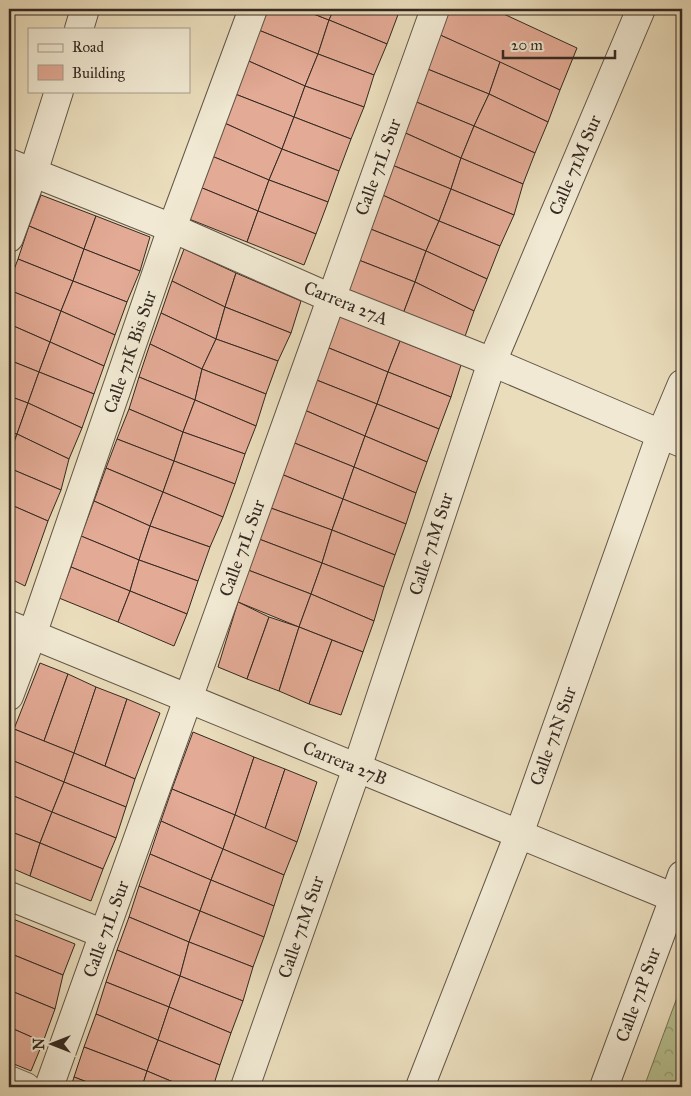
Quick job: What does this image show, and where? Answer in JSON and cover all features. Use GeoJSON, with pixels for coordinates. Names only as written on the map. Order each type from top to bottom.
{"type":"FeatureCollection","features":[{"type":"Feature","properties":{"kind":"street"},"geometry":{"type":"LineString","coordinates":[[79,28],[85,9]]}},
{"type":"Feature","properties":{"kind":"street","name":"Calle 71K Bis Sur"},"geometry":{"type":"LineString","coordinates":[[9,696],[20,630],[253,9]]}},
{"type":"Feature","properties":{"kind":"street","name":"Calle 71L Sur"},"geometry":{"type":"LineString","coordinates":[[49,1087],[435,9]]}},
{"type":"Feature","properties":{"kind":"street","name":"Calle 71M Sur"},"geometry":{"type":"LineString","coordinates":[[244,1087],[357,768],[492,362],[641,9]]}},
{"type":"Feature","properties":{"kind":"street"},"geometry":{"type":"LineString","coordinates":[[9,238],[21,168],[59,92]]}},
{"type":"Feature","properties":{"kind":"street","name":"Carrera 27A"},"geometry":{"type":"LineString","coordinates":[[21,168],[172,228],[331,298],[492,362],[672,438]]}},
{"type":"Feature","properties":{"kind":"street","name":"Calle 71N Sur"},"geometry":{"type":"LineString","coordinates":[[420,1087],[672,438],[682,384]]}},
{"type":"Feature","properties":{"kind":"street","name":"Carrera 27B"},"geometry":{"type":"LineString","coordinates":[[20,630],[518,834],[679,891]]}},
{"type":"Feature","properties":{"kind":"street","name":"Calle 71P Sur"},"geometry":{"type":"LineString","coordinates":[[604,1087],[679,891]]}},
{"type":"Feature","properties":{"kind":"street"},"geometry":{"type":"LineString","coordinates":[[9,896],[104,934]]}},
{"type":"Feature","properties":{"kind":"street"},"geometry":{"type":"LineString","coordinates":[[9,1080],[26,1087]]}},
{"type":"Feature","properties":{"kind":"green space"},"geometry":{"type":"Polygon","coordinates":[[[682,984],[682,1087],[644,1087],[682,984]]]}},
{"type":"Feature","properties":{"kind":"building"},"geometry":{"type":"Polygon","coordinates":[[[264,9],[301,9],[329,20],[318,54],[256,29],[264,9]]]}},
{"type":"Feature","properties":{"kind":"building"},"geometry":{"type":"Polygon","coordinates":[[[301,9],[334,9],[329,20],[301,9]]]}},
{"type":"Feature","properties":{"kind":"building"},"geometry":{"type":"Polygon","coordinates":[[[334,9],[391,9],[399,12],[387,44],[329,20],[334,9]]]}},
{"type":"Feature","properties":{"kind":"building"},"geometry":{"type":"Polygon","coordinates":[[[449,9],[493,9],[577,48],[560,90],[438,34],[449,9]]]}},
{"type":"Feature","properties":{"kind":"building"},"geometry":{"type":"Polygon","coordinates":[[[329,20],[387,44],[374,75],[318,54],[329,20]]]}},
{"type":"Feature","properties":{"kind":"building"},"geometry":{"type":"Polygon","coordinates":[[[256,29],[318,54],[305,86],[244,59],[256,29]]]}},
{"type":"Feature","properties":{"kind":"building"},"geometry":{"type":"Polygon","coordinates":[[[438,34],[500,62],[489,94],[425,68],[438,34]]]}},
{"type":"Feature","properties":{"kind":"building"},"geometry":{"type":"Polygon","coordinates":[[[318,54],[374,75],[364,107],[305,86],[318,54]]]}},
{"type":"Feature","properties":{"kind":"building"},"geometry":{"type":"Polygon","coordinates":[[[244,59],[305,86],[294,117],[230,92],[244,59]]]}},
{"type":"Feature","properties":{"kind":"building"},"geometry":{"type":"Polygon","coordinates":[[[500,62],[560,90],[548,122],[489,94],[500,62]]]}},
{"type":"Feature","properties":{"kind":"building"},"geometry":{"type":"Polygon","coordinates":[[[425,68],[489,94],[474,126],[414,101],[425,68]]]}},
{"type":"Feature","properties":{"kind":"building"},"geometry":{"type":"Polygon","coordinates":[[[305,86],[364,107],[351,139],[294,117],[305,86]]]}},
{"type":"Feature","properties":{"kind":"building"},"geometry":{"type":"Polygon","coordinates":[[[230,92],[294,117],[282,149],[220,121],[230,92]]]}},
{"type":"Feature","properties":{"kind":"building"},"geometry":{"type":"Polygon","coordinates":[[[489,94],[548,122],[535,153],[474,126],[489,94]]]}},
{"type":"Feature","properties":{"kind":"building"},"geometry":{"type":"Polygon","coordinates":[[[414,101],[474,126],[461,158],[401,131],[414,101]]]}},
{"type":"Feature","properties":{"kind":"building"},"geometry":{"type":"Polygon","coordinates":[[[294,117],[351,139],[339,171],[282,149],[294,117]]]}},
{"type":"Feature","properties":{"kind":"building"},"geometry":{"type":"Polygon","coordinates":[[[220,121],[282,149],[269,180],[207,154],[220,121]]]}},
{"type":"Feature","properties":{"kind":"building"},"geometry":{"type":"Polygon","coordinates":[[[474,126],[535,153],[523,184],[461,158],[474,126]]]}},
{"type":"Feature","properties":{"kind":"building"},"geometry":{"type":"Polygon","coordinates":[[[401,131],[461,158],[451,189],[387,163],[401,131]]]}},
{"type":"Feature","properties":{"kind":"building"},"geometry":{"type":"Polygon","coordinates":[[[282,149],[339,171],[328,202],[269,180],[282,149]]]}},
{"type":"Feature","properties":{"kind":"building"},"geometry":{"type":"Polygon","coordinates":[[[207,154],[269,180],[258,211],[195,185],[207,154]]]}},
{"type":"Feature","properties":{"kind":"building"},"geometry":{"type":"Polygon","coordinates":[[[461,158],[523,184],[514,215],[451,189],[461,158]]]}},
{"type":"Feature","properties":{"kind":"building"},"geometry":{"type":"Polygon","coordinates":[[[387,163],[451,189],[439,221],[376,192],[387,163]]]}},
{"type":"Feature","properties":{"kind":"building"},"geometry":{"type":"Polygon","coordinates":[[[269,180],[328,202],[316,234],[258,211],[269,180]]]}},
{"type":"Feature","properties":{"kind":"building"},"geometry":{"type":"Polygon","coordinates":[[[195,185],[258,211],[247,242],[184,217],[195,185]]]}},
{"type":"Feature","properties":{"kind":"building"},"geometry":{"type":"Polygon","coordinates":[[[451,189],[514,215],[500,246],[439,221],[451,189]]]}},
{"type":"Feature","properties":{"kind":"building"},"geometry":{"type":"Polygon","coordinates":[[[376,192],[439,221],[426,251],[363,226],[376,192]]]}},
{"type":"Feature","properties":{"kind":"building"},"geometry":{"type":"Polygon","coordinates":[[[41,195],[96,216],[84,249],[29,226],[41,195]]]}},
{"type":"Feature","properties":{"kind":"building"},"geometry":{"type":"Polygon","coordinates":[[[258,211],[316,234],[304,265],[247,242],[258,211]]]}},
{"type":"Feature","properties":{"kind":"building"},"geometry":{"type":"Polygon","coordinates":[[[96,216],[150,237],[140,271],[84,249],[96,216]]]}},
{"type":"Feature","properties":{"kind":"building"},"geometry":{"type":"Polygon","coordinates":[[[439,221],[500,246],[487,279],[426,251],[439,221]]]}},
{"type":"Feature","properties":{"kind":"building"},"geometry":{"type":"Polygon","coordinates":[[[29,226],[84,249],[73,281],[18,259],[29,226]]]}},
{"type":"Feature","properties":{"kind":"building"},"geometry":{"type":"Polygon","coordinates":[[[363,226],[426,251],[415,282],[351,257],[363,226]]]}},
{"type":"Feature","properties":{"kind":"building"},"geometry":{"type":"Polygon","coordinates":[[[84,249],[140,271],[127,302],[73,281],[84,249]]]}},
{"type":"Feature","properties":{"kind":"building"},"geometry":{"type":"Polygon","coordinates":[[[184,249],[236,273],[225,307],[172,281],[184,249]]]}},
{"type":"Feature","properties":{"kind":"building"},"geometry":{"type":"Polygon","coordinates":[[[426,251],[487,279],[474,311],[415,282],[426,251]]]}},
{"type":"Feature","properties":{"kind":"building"},"geometry":{"type":"Polygon","coordinates":[[[351,257],[415,282],[403,314],[340,289],[351,257]]]}},
{"type":"Feature","properties":{"kind":"building"},"geometry":{"type":"Polygon","coordinates":[[[18,259],[73,281],[61,311],[9,290],[9,283],[18,259]]]}},
{"type":"Feature","properties":{"kind":"building"},"geometry":{"type":"Polygon","coordinates":[[[236,273],[301,301],[291,333],[225,307],[236,273]]]}},
{"type":"Feature","properties":{"kind":"building"},"geometry":{"type":"Polygon","coordinates":[[[73,281],[127,302],[115,335],[61,311],[73,281]]]}},
{"type":"Feature","properties":{"kind":"building"},"geometry":{"type":"Polygon","coordinates":[[[172,281],[225,307],[216,339],[161,313],[172,281]]]}},
{"type":"Feature","properties":{"kind":"building"},"geometry":{"type":"Polygon","coordinates":[[[415,282],[474,311],[463,342],[403,314],[415,282]]]}},
{"type":"Feature","properties":{"kind":"building"},"geometry":{"type":"Polygon","coordinates":[[[9,290],[61,311],[50,342],[9,324],[9,290]]]}},
{"type":"Feature","properties":{"kind":"building"},"geometry":{"type":"Polygon","coordinates":[[[225,307],[291,333],[278,361],[216,339],[225,307]]]}},
{"type":"Feature","properties":{"kind":"building"},"geometry":{"type":"Polygon","coordinates":[[[61,311],[115,335],[104,366],[50,342],[61,311]]]}},
{"type":"Feature","properties":{"kind":"building"},"geometry":{"type":"Polygon","coordinates":[[[161,313],[216,339],[202,369],[150,344],[161,313]]]}},
{"type":"Feature","properties":{"kind":"building"},"geometry":{"type":"Polygon","coordinates":[[[337,315],[400,341],[388,372],[324,346],[337,315]]]}},
{"type":"Feature","properties":{"kind":"building"},"geometry":{"type":"Polygon","coordinates":[[[9,324],[50,342],[39,372],[9,360],[9,324]]]}},
{"type":"Feature","properties":{"kind":"building"},"geometry":{"type":"Polygon","coordinates":[[[216,339],[278,361],[266,394],[202,369],[216,339]]]}},
{"type":"Feature","properties":{"kind":"building"},"geometry":{"type":"Polygon","coordinates":[[[400,341],[461,365],[451,397],[388,372],[400,341]]]}},
{"type":"Feature","properties":{"kind":"building"},"geometry":{"type":"Polygon","coordinates":[[[50,342],[104,366],[94,394],[39,372],[50,342]]]}},
{"type":"Feature","properties":{"kind":"building"},"geometry":{"type":"Polygon","coordinates":[[[150,344],[202,369],[195,400],[139,377],[150,344]]]}},
{"type":"Feature","properties":{"kind":"building"},"geometry":{"type":"Polygon","coordinates":[[[324,346],[388,372],[377,404],[314,379],[324,346]]]}},
{"type":"Feature","properties":{"kind":"building"},"geometry":{"type":"Polygon","coordinates":[[[9,360],[39,372],[28,403],[9,396],[9,360]]]}},
{"type":"Feature","properties":{"kind":"building"},"geometry":{"type":"Polygon","coordinates":[[[202,369],[266,394],[256,426],[195,400],[202,369]]]}},
{"type":"Feature","properties":{"kind":"building"},"geometry":{"type":"Polygon","coordinates":[[[39,372],[94,394],[82,428],[28,403],[39,372]]]}},
{"type":"Feature","properties":{"kind":"building"},"geometry":{"type":"Polygon","coordinates":[[[388,372],[451,397],[439,429],[377,404],[388,372]]]}},
{"type":"Feature","properties":{"kind":"building"},"geometry":{"type":"Polygon","coordinates":[[[139,377],[195,400],[183,432],[129,409],[139,377]]]}},
{"type":"Feature","properties":{"kind":"building"},"geometry":{"type":"Polygon","coordinates":[[[314,379],[377,404],[365,436],[302,409],[314,379]]]}},
{"type":"Feature","properties":{"kind":"building"},"geometry":{"type":"Polygon","coordinates":[[[9,396],[28,403],[17,434],[9,432],[9,396]]]}},
{"type":"Feature","properties":{"kind":"building"},"geometry":{"type":"Polygon","coordinates":[[[195,400],[256,426],[245,454],[183,432],[195,400]]]}},
{"type":"Feature","properties":{"kind":"building"},"geometry":{"type":"Polygon","coordinates":[[[28,403],[82,428],[69,459],[17,434],[28,403]]]}},
{"type":"Feature","properties":{"kind":"building"},"geometry":{"type":"Polygon","coordinates":[[[377,404],[439,429],[427,462],[365,436],[377,404]]]}},
{"type":"Feature","properties":{"kind":"building"},"geometry":{"type":"Polygon","coordinates":[[[129,409],[183,432],[174,461],[117,439],[129,409]]]}},
{"type":"Feature","properties":{"kind":"building"},"geometry":{"type":"Polygon","coordinates":[[[302,409],[365,436],[354,467],[292,442],[302,409]]]}},
{"type":"Feature","properties":{"kind":"building"},"geometry":{"type":"Polygon","coordinates":[[[9,432],[17,434],[9,456],[9,432]]]}},
{"type":"Feature","properties":{"kind":"building"},"geometry":{"type":"Polygon","coordinates":[[[183,432],[245,454],[235,484],[174,461],[183,432]]]}},
{"type":"Feature","properties":{"kind":"building"},"geometry":{"type":"Polygon","coordinates":[[[17,434],[69,459],[61,490],[9,468],[9,456],[17,434]]]}},
{"type":"Feature","properties":{"kind":"building"},"geometry":{"type":"Polygon","coordinates":[[[365,436],[427,462],[416,493],[354,467],[365,436]]]}},
{"type":"Feature","properties":{"kind":"building"},"geometry":{"type":"Polygon","coordinates":[[[117,439],[174,461],[163,492],[106,468],[117,439]]]}},
{"type":"Feature","properties":{"kind":"building"},"geometry":{"type":"Polygon","coordinates":[[[292,442],[354,467],[343,499],[281,474],[292,442]]]}},
{"type":"Feature","properties":{"kind":"building"},"geometry":{"type":"Polygon","coordinates":[[[174,461],[235,484],[223,517],[163,492],[174,461]]]}},
{"type":"Feature","properties":{"kind":"building"},"geometry":{"type":"Polygon","coordinates":[[[354,467],[416,493],[406,524],[343,499],[354,467]]]}},
{"type":"Feature","properties":{"kind":"building"},"geometry":{"type":"Polygon","coordinates":[[[9,468],[61,490],[48,521],[9,504],[9,468]]]}},
{"type":"Feature","properties":{"kind":"building"},"geometry":{"type":"Polygon","coordinates":[[[106,468],[163,492],[150,526],[94,501],[106,468]]]}},
{"type":"Feature","properties":{"kind":"building"},"geometry":{"type":"Polygon","coordinates":[[[281,474],[343,499],[332,530],[268,507],[281,474]]]}},
{"type":"Feature","properties":{"kind":"building"},"geometry":{"type":"Polygon","coordinates":[[[163,492],[223,517],[210,547],[150,526],[163,492]]]}},
{"type":"Feature","properties":{"kind":"building"},"geometry":{"type":"Polygon","coordinates":[[[343,499],[406,524],[395,555],[332,530],[343,499]]]}},
{"type":"Feature","properties":{"kind":"building"},"geometry":{"type":"Polygon","coordinates":[[[94,501],[150,526],[139,560],[81,536],[94,501]]]}},
{"type":"Feature","properties":{"kind":"building"},"geometry":{"type":"Polygon","coordinates":[[[9,504],[48,521],[25,586],[9,578],[9,504]]]}},
{"type":"Feature","properties":{"kind":"building"},"geometry":{"type":"Polygon","coordinates":[[[268,507],[332,530],[322,563],[259,539],[268,507]]]}},
{"type":"Feature","properties":{"kind":"building"},"geometry":{"type":"Polygon","coordinates":[[[150,526],[210,547],[198,581],[139,560],[150,526]]]}},
{"type":"Feature","properties":{"kind":"building"},"geometry":{"type":"Polygon","coordinates":[[[332,530],[395,555],[384,587],[322,563],[332,530]]]}},
{"type":"Feature","properties":{"kind":"building"},"geometry":{"type":"Polygon","coordinates":[[[81,536],[139,560],[130,591],[71,567],[81,536]]]}},
{"type":"Feature","properties":{"kind":"building"},"geometry":{"type":"Polygon","coordinates":[[[259,539],[322,563],[311,594],[248,570],[259,539]]]}},
{"type":"Feature","properties":{"kind":"building"},"geometry":{"type":"Polygon","coordinates":[[[139,560],[198,581],[187,614],[130,591],[139,560]]]}},
{"type":"Feature","properties":{"kind":"building"},"geometry":{"type":"Polygon","coordinates":[[[322,563],[384,587],[374,621],[311,594],[322,563]]]}},
{"type":"Feature","properties":{"kind":"building"},"geometry":{"type":"Polygon","coordinates":[[[71,567],[130,591],[118,622],[59,598],[71,567]]]}},
{"type":"Feature","properties":{"kind":"building"},"geometry":{"type":"Polygon","coordinates":[[[248,570],[311,594],[299,627],[238,602],[248,570]]]}},
{"type":"Feature","properties":{"kind":"building"},"geometry":{"type":"Polygon","coordinates":[[[130,591],[187,614],[174,646],[118,622],[130,591]]]}},
{"type":"Feature","properties":{"kind":"building"},"geometry":{"type":"Polygon","coordinates":[[[311,594],[374,621],[363,652],[299,627],[311,594]]]}},
{"type":"Feature","properties":{"kind":"building"},"geometry":{"type":"Polygon","coordinates":[[[238,602],[269,617],[247,679],[218,667],[238,602]]]}},
{"type":"Feature","properties":{"kind":"building"},"geometry":{"type":"Polygon","coordinates":[[[269,617],[299,627],[279,691],[247,679],[269,617]]]}},
{"type":"Feature","properties":{"kind":"building"},"geometry":{"type":"Polygon","coordinates":[[[299,627],[332,640],[309,704],[279,691],[299,627]]]}},
{"type":"Feature","properties":{"kind":"building"},"geometry":{"type":"Polygon","coordinates":[[[332,640],[363,652],[341,715],[309,704],[332,640]]]}},
{"type":"Feature","properties":{"kind":"building"},"geometry":{"type":"Polygon","coordinates":[[[40,663],[68,674],[44,741],[14,729],[40,663]]]}},
{"type":"Feature","properties":{"kind":"building"},"geometry":{"type":"Polygon","coordinates":[[[68,674],[96,687],[74,753],[44,741],[68,674]]]}},
{"type":"Feature","properties":{"kind":"building"},"geometry":{"type":"Polygon","coordinates":[[[96,687],[127,699],[105,766],[74,753],[96,687]]]}},
{"type":"Feature","properties":{"kind":"building"},"geometry":{"type":"Polygon","coordinates":[[[127,699],[160,713],[135,779],[105,766],[127,699]]]}},
{"type":"Feature","properties":{"kind":"building"},"geometry":{"type":"Polygon","coordinates":[[[14,729],[74,753],[64,782],[9,759],[9,742],[14,729]]]}},
{"type":"Feature","properties":{"kind":"building"},"geometry":{"type":"Polygon","coordinates":[[[193,732],[254,757],[235,815],[172,789],[193,732]]]}},
{"type":"Feature","properties":{"kind":"building"},"geometry":{"type":"Polygon","coordinates":[[[74,753],[135,779],[126,807],[64,782],[74,753]]]}},
{"type":"Feature","properties":{"kind":"building"},"geometry":{"type":"Polygon","coordinates":[[[254,757],[285,769],[265,829],[235,815],[254,757]]]}},
{"type":"Feature","properties":{"kind":"building"},"geometry":{"type":"Polygon","coordinates":[[[9,759],[64,782],[52,812],[9,794],[9,759]]]}},
{"type":"Feature","properties":{"kind":"building"},"geometry":{"type":"Polygon","coordinates":[[[285,769],[317,782],[297,842],[265,829],[285,769]]]}},
{"type":"Feature","properties":{"kind":"building"},"geometry":{"type":"Polygon","coordinates":[[[64,782],[126,807],[116,838],[52,812],[64,782]]]}},
{"type":"Feature","properties":{"kind":"building"},"geometry":{"type":"Polygon","coordinates":[[[172,789],[235,815],[223,849],[161,821],[172,789]]]}},
{"type":"Feature","properties":{"kind":"building"},"geometry":{"type":"Polygon","coordinates":[[[9,794],[52,812],[40,843],[9,831],[9,794]]]}},
{"type":"Feature","properties":{"kind":"building"},"geometry":{"type":"Polygon","coordinates":[[[52,812],[116,838],[103,869],[40,843],[52,812]]]}},
{"type":"Feature","properties":{"kind":"building"},"geometry":{"type":"Polygon","coordinates":[[[235,815],[297,842],[284,875],[223,849],[235,815]]]}},
{"type":"Feature","properties":{"kind":"building"},"geometry":{"type":"Polygon","coordinates":[[[161,821],[223,849],[211,880],[150,854],[161,821]]]}},
{"type":"Feature","properties":{"kind":"building"},"geometry":{"type":"Polygon","coordinates":[[[9,831],[40,843],[30,876],[9,867],[9,831]]]}},
{"type":"Feature","properties":{"kind":"building"},"geometry":{"type":"Polygon","coordinates":[[[40,843],[103,869],[91,901],[30,876],[40,843]]]}},
{"type":"Feature","properties":{"kind":"building"},"geometry":{"type":"Polygon","coordinates":[[[223,849],[284,875],[274,906],[211,880],[223,849]]]}},
{"type":"Feature","properties":{"kind":"building"},"geometry":{"type":"Polygon","coordinates":[[[150,854],[211,880],[200,911],[139,886],[150,854]]]}},
{"type":"Feature","properties":{"kind":"building"},"geometry":{"type":"Polygon","coordinates":[[[211,880],[274,906],[264,937],[200,911],[211,880]]]}},
{"type":"Feature","properties":{"kind":"building"},"geometry":{"type":"Polygon","coordinates":[[[139,886],[200,911],[189,942],[129,917],[139,886]]]}},
{"type":"Feature","properties":{"kind":"building"},"geometry":{"type":"Polygon","coordinates":[[[200,911],[264,937],[253,967],[189,942],[200,911]]]}},
{"type":"Feature","properties":{"kind":"building"},"geometry":{"type":"Polygon","coordinates":[[[129,917],[189,942],[180,976],[117,950],[129,917]]]}},
{"type":"Feature","properties":{"kind":"building"},"geometry":{"type":"Polygon","coordinates":[[[13,919],[75,944],[63,975],[9,953],[9,931],[13,919]]]}},
{"type":"Feature","properties":{"kind":"building"},"geometry":{"type":"Polygon","coordinates":[[[189,942],[253,967],[243,1001],[180,976],[189,942]]]}},
{"type":"Feature","properties":{"kind":"building"},"geometry":{"type":"Polygon","coordinates":[[[117,950],[180,976],[169,1007],[106,982],[117,950]]]}},
{"type":"Feature","properties":{"kind":"building"},"geometry":{"type":"Polygon","coordinates":[[[9,953],[63,975],[55,1009],[9,990],[9,953]]]}},
{"type":"Feature","properties":{"kind":"building"},"geometry":{"type":"Polygon","coordinates":[[[180,976],[243,1001],[231,1033],[169,1007],[180,976]]]}},
{"type":"Feature","properties":{"kind":"building"},"geometry":{"type":"Polygon","coordinates":[[[106,982],[169,1007],[158,1040],[96,1014],[106,982]]]}},
{"type":"Feature","properties":{"kind":"building"},"geometry":{"type":"Polygon","coordinates":[[[9,990],[55,1009],[43,1042],[9,1027],[9,990]]]}},
{"type":"Feature","properties":{"kind":"building"},"geometry":{"type":"Polygon","coordinates":[[[169,1007],[231,1033],[220,1065],[158,1040],[169,1007]]]}},
{"type":"Feature","properties":{"kind":"building"},"geometry":{"type":"Polygon","coordinates":[[[96,1014],[158,1040],[147,1071],[84,1047],[96,1014]]]}},
{"type":"Feature","properties":{"kind":"building"},"geometry":{"type":"Polygon","coordinates":[[[9,1027],[43,1042],[31,1071],[9,1062],[9,1027]]]}},
{"type":"Feature","properties":{"kind":"building"},"geometry":{"type":"Polygon","coordinates":[[[158,1040],[220,1065],[213,1087],[185,1087],[147,1071],[158,1040]]]}},
{"type":"Feature","properties":{"kind":"building"},"geometry":{"type":"Polygon","coordinates":[[[84,1047],[147,1071],[142,1087],[100,1087],[74,1077],[84,1047]]]}},
{"type":"Feature","properties":{"kind":"building"},"geometry":{"type":"Polygon","coordinates":[[[147,1071],[185,1087],[142,1087],[147,1071]]]}},
{"type":"Feature","properties":{"kind":"building"},"geometry":{"type":"Polygon","coordinates":[[[74,1077],[100,1087],[71,1087],[74,1077]]]}}]}
